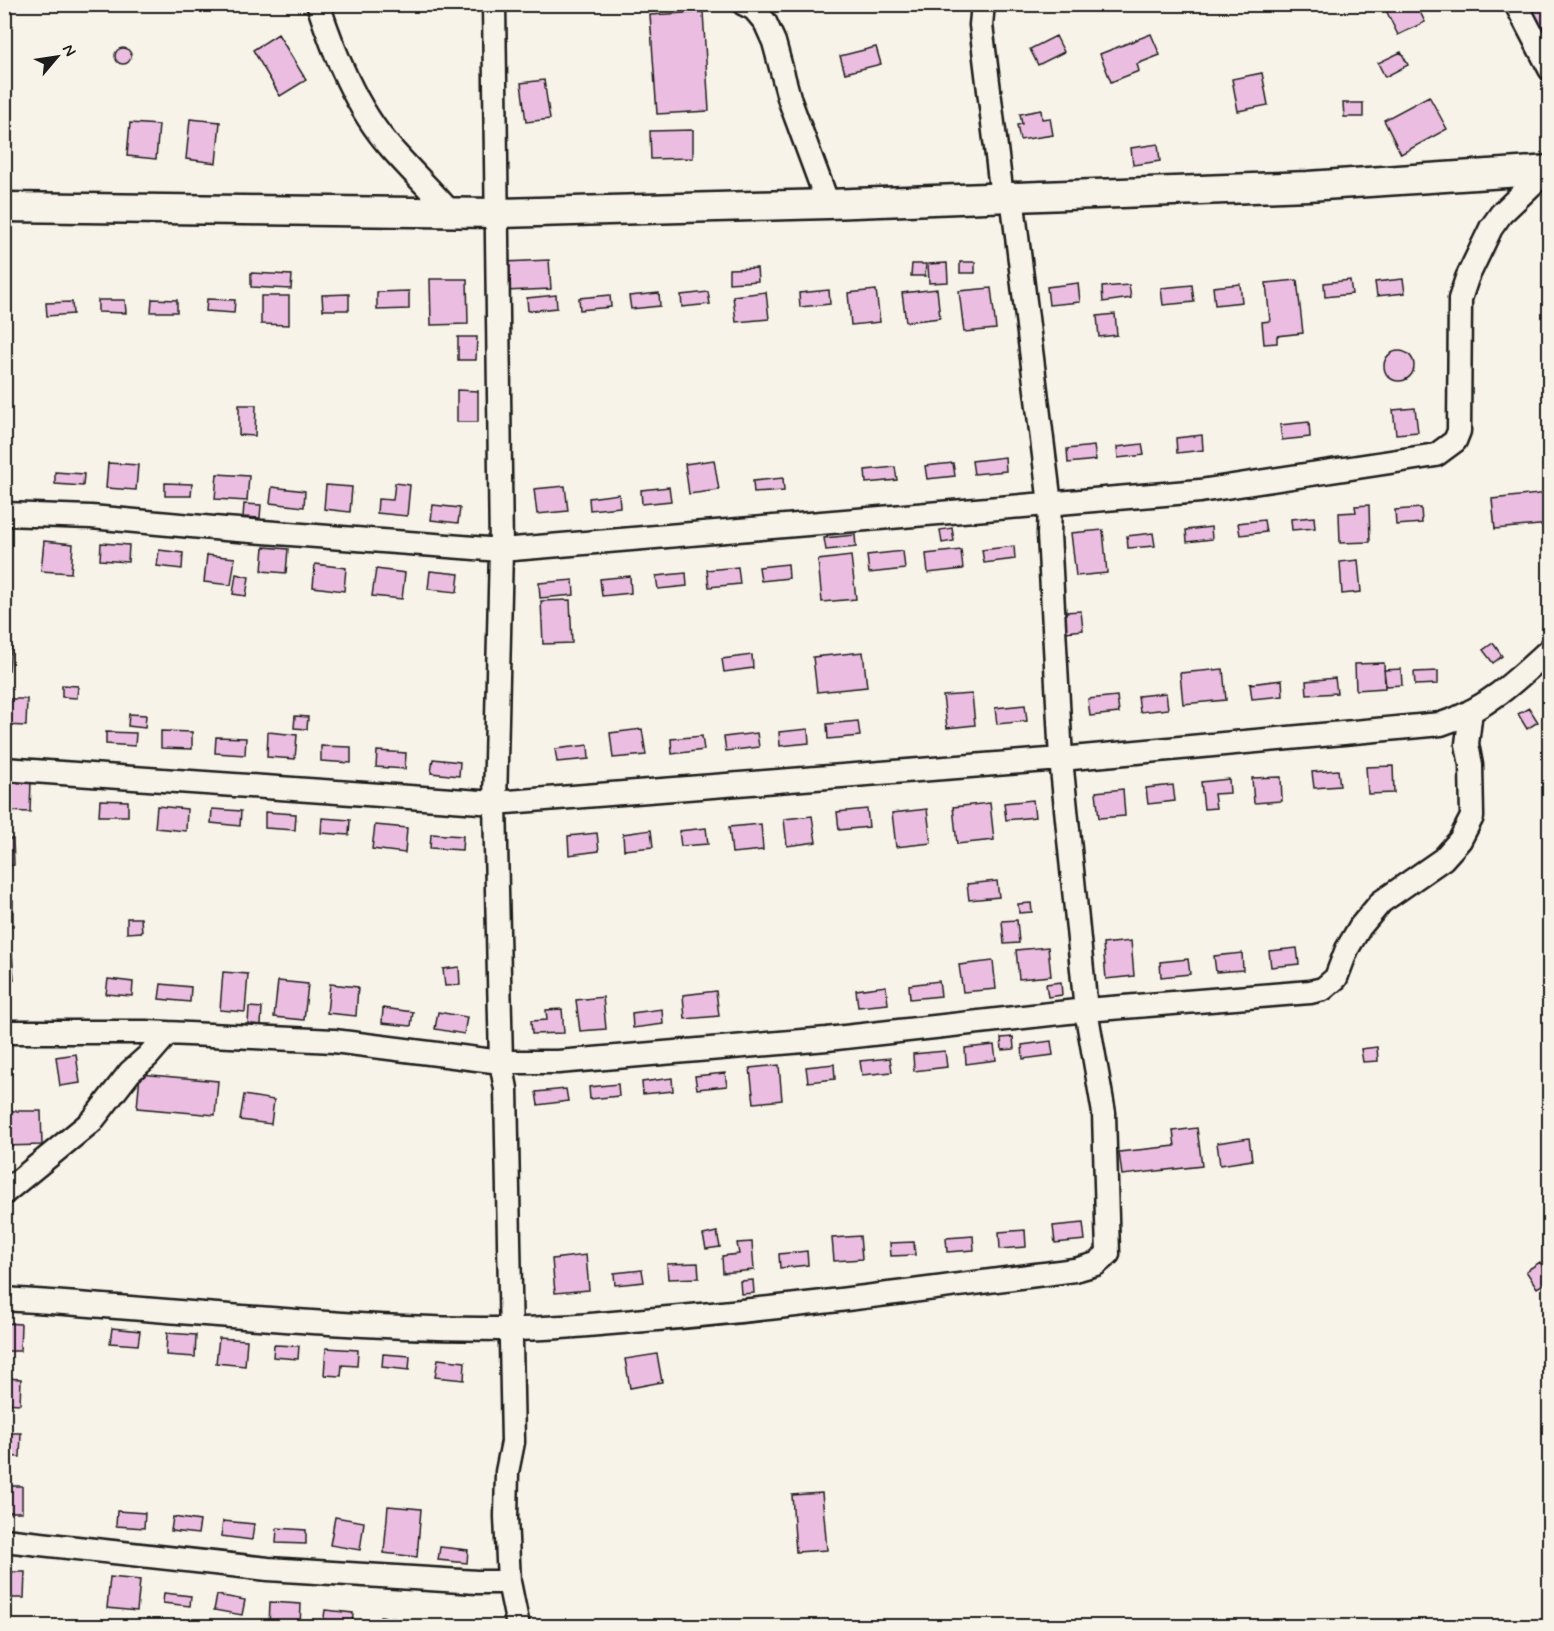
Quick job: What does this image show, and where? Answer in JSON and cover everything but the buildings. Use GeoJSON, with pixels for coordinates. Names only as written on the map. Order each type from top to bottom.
{"type":"FeatureCollection","features":[{"type":"Feature","properties":{"kind":"street"},"geometry":{"type":"LineString","coordinates":[[318,4],[334,52],[368,116],[390,147],[451,213]]}},
{"type":"Feature","properties":{"kind":"street"},"geometry":{"type":"LineString","coordinates":[[494,4],[501,550],[495,803],[501,1062],[506,1089],[512,1329],[513,1442],[507,1472],[506,1517],[509,1582],[518,1626]]}},
{"type":"Feature","properties":{"kind":"street"},"geometry":{"type":"LineString","coordinates":[[744,4],[754,9],[765,22],[774,42],[790,101],[828,204]]}},
{"type":"Feature","properties":{"kind":"street"},"geometry":{"type":"LineString","coordinates":[[4,1299],[122,1306],[285,1320],[512,1329],[759,1310],[1075,1270],[1096,1264],[1108,1254],[1104,1113],[1086,1010],[1061,759],[1049,534],[1050,504],[981,25],[983,4]]}},
{"type":"Feature","properties":{"kind":"street"},"geometry":{"type":"LineString","coordinates":[[1518,5],[1550,69]]}},
{"type":"Feature","properties":{"kind":"street"},"geometry":{"type":"LineString","coordinates":[[4,207],[498,213],[828,204],[1308,186],[1548,170]]}},
{"type":"Feature","properties":{"kind":"street"},"geometry":{"type":"LineString","coordinates":[[4,514],[91,517],[501,550],[1200,491],[1436,455],[1455,441],[1459,431],[1460,299],[1467,278],[1491,228],[1501,214],[1548,170]]}},
{"type":"Feature","properties":{"kind":"street"},"geometry":{"type":"LineString","coordinates":[[4,769],[495,803],[1061,759],[1441,724],[1472,711],[1499,694],[1550,649]]}},
{"type":"Feature","properties":{"kind":"street"},"geometry":{"type":"LineString","coordinates":[[4,1032],[168,1033],[334,1041],[501,1062],[558,1062],[815,1040],[1086,1010],[1310,992],[1323,989],[1336,978],[1347,949],[1360,927],[1381,902],[1443,859],[1460,840],[1472,817],[1471,765],[1467,744],[1472,711]]}},
{"type":"Feature","properties":{"kind":"street"},"geometry":{"type":"LineString","coordinates":[[4,1193],[92,1121],[130,1072],[168,1033]]}},
{"type":"Feature","properties":{"kind":"street"},"geometry":{"type":"LineString","coordinates":[[4,1540],[268,1569],[509,1582]]}}]}
